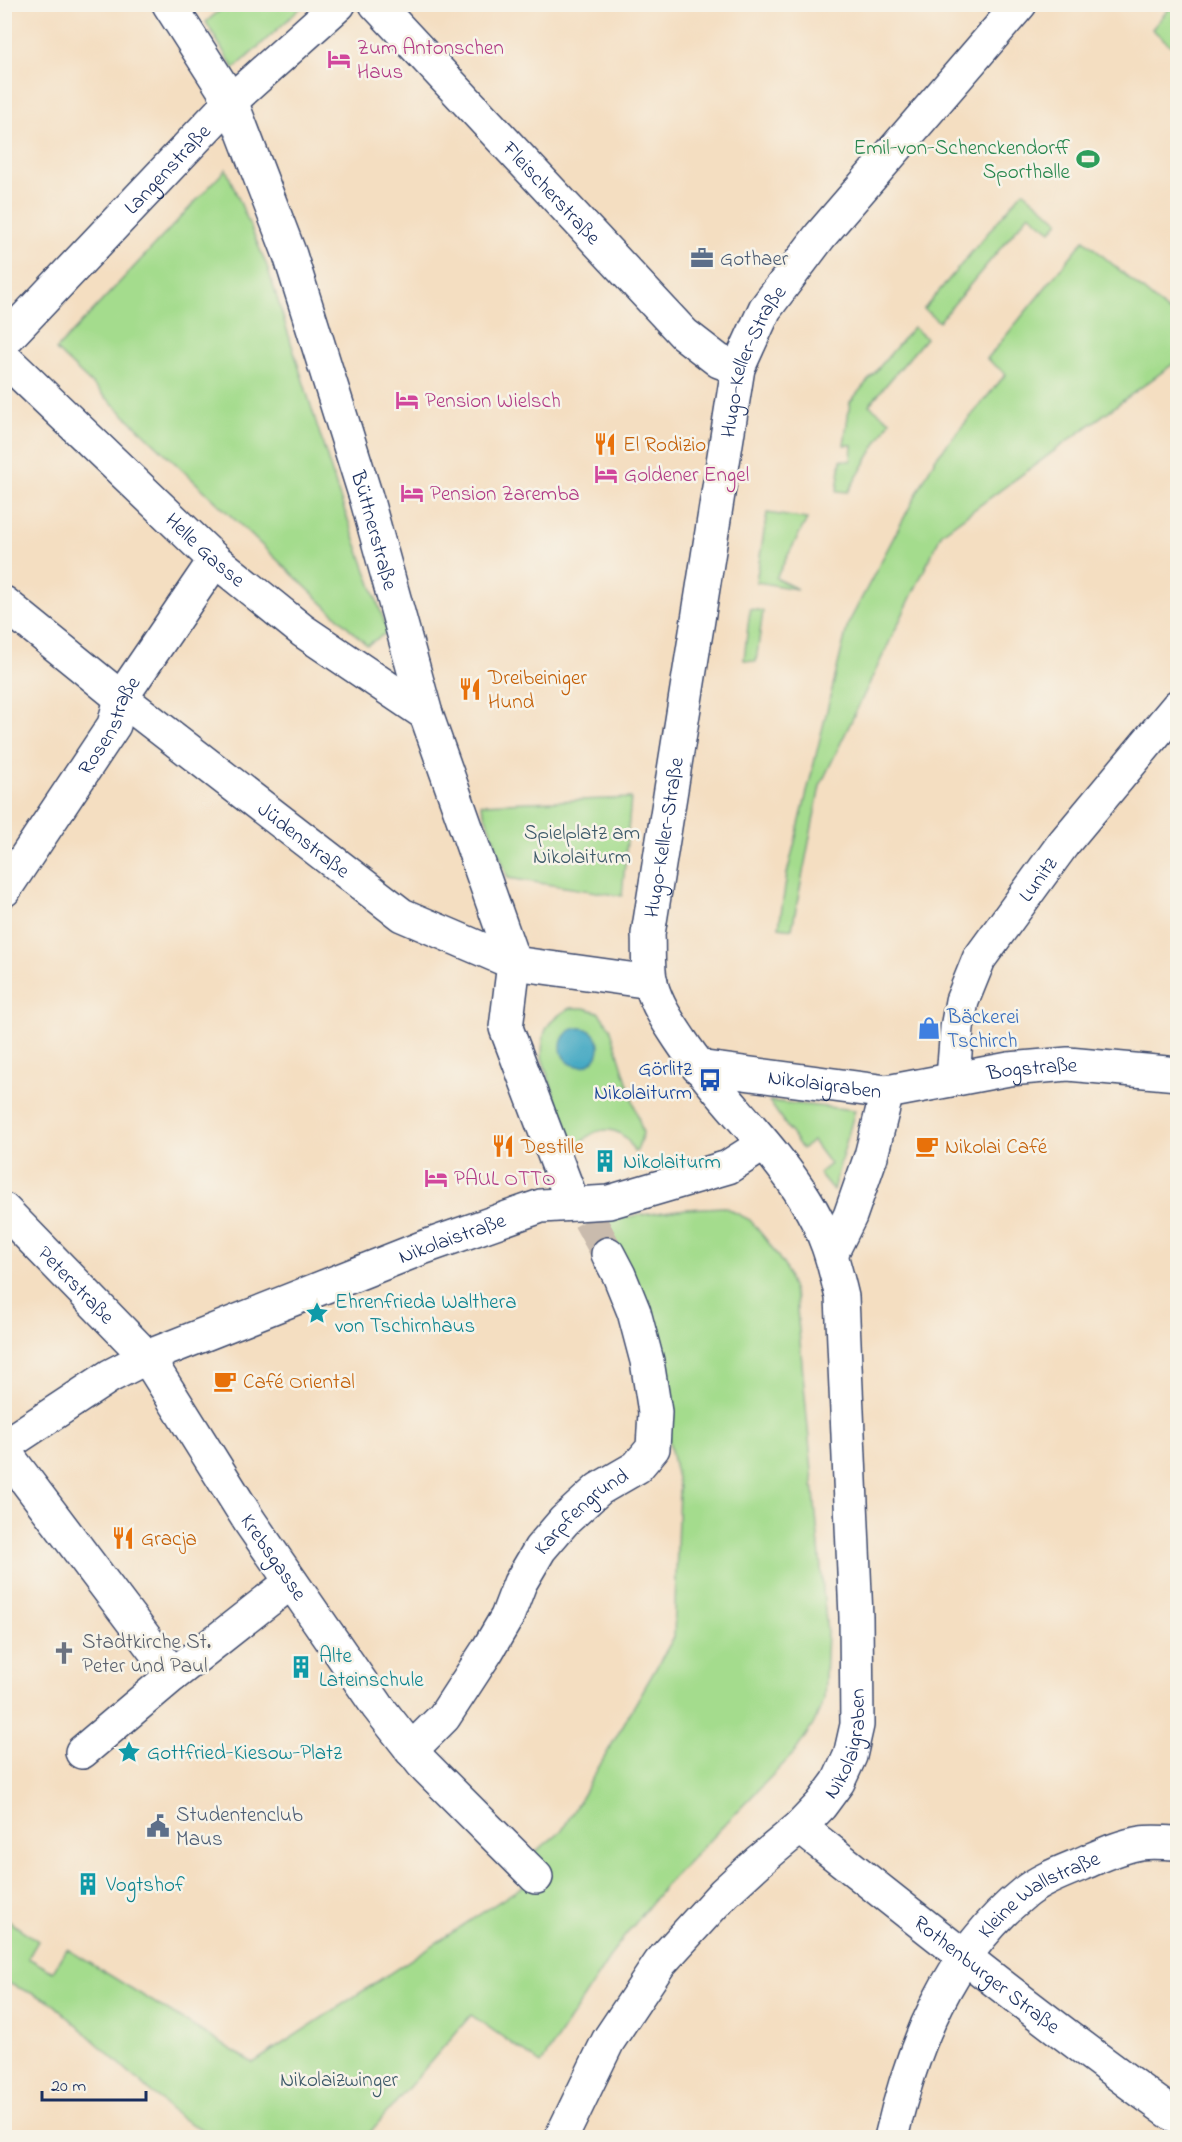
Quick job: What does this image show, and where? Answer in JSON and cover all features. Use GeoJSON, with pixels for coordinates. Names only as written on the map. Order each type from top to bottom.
{"type":"FeatureCollection","features":[{"type":"Feature","properties":{"kind":"street","name":"Büttnerstraße"},"geometry":{"type":"LineString","coordinates":[[169,4],[231,101],[290,255],[366,497],[426,714],[514,963]]}},
{"type":"Feature","properties":{"kind":"street","name":"Langenstraße"},"geometry":{"type":"LineString","coordinates":[[11,322],[231,101],[339,4]]}},
{"type":"Feature","properties":{"kind":"street","name":"Fleischerstraße"},"geometry":{"type":"LineString","coordinates":[[376,4],[684,334],[719,361],[738,368]]}},
{"type":"Feature","properties":{"kind":"street","name":"Hugo-Keller-Straße"},"geometry":{"type":"LineString","coordinates":[[651,982],[648,934],[738,368],[765,309],[820,236],[1020,4]]}},
{"type":"Feature","properties":{"kind":"street","name":"Helle Gasse"},"geometry":{"type":"LineString","coordinates":[[4,358],[215,560],[303,631],[426,714]]}},
{"type":"Feature","properties":{"kind":"street","name":"Rosenstraße"},"geometry":{"type":"LineString","coordinates":[[4,890],[114,725],[121,698],[215,560]]}},
{"type":"Feature","properties":{"kind":"street","name":"Jüdenstraße"},"geometry":{"type":"LineString","coordinates":[[4,603],[121,698],[402,915],[514,963],[651,982]]}},
{"type":"Feature","properties":{"kind":"street","name":"Lunitz"},"geometry":{"type":"LineString","coordinates":[[953,1078],[962,1000],[979,959],[1063,844],[1178,706]]}},
{"type":"Feature","properties":{"kind":"street"},"geometry":{"type":"LineString","coordinates":[[514,963],[506,1028],[581,1209]]}},
{"type":"Feature","properties":{"kind":"street","name":"Nikolaigraben"},"geometry":{"type":"LineString","coordinates":[[561,2138],[608,2041],[660,1963],[724,1893],[759,1860],[800,1827],[821,1805],[838,1782],[850,1756],[858,1725],[856,1617],[842,1297],[832,1252],[826,1236],[804,1197],[764,1144],[698,1067],[662,1012],[651,982]]}},
{"type":"Feature","properties":{"kind":"street","name":"Bogstraße"},"geometry":{"type":"LineString","coordinates":[[887,1092],[1009,1068],[1068,1064],[1178,1074]]}},
{"type":"Feature","properties":{"kind":"street","name":"Nikolaigraben"},"geometry":{"type":"LineString","coordinates":[[698,1067],[887,1092],[871,1156],[854,1206],[832,1252]]}},
{"type":"Feature","properties":{"kind":"street","name":"Nikolaistraße"},"geometry":{"type":"LineString","coordinates":[[4,1449],[110,1376],[147,1357],[422,1248],[541,1206],[581,1209],[609,1202],[728,1167],[764,1144]]}},
{"type":"Feature","properties":{"kind":"street","name":"Peterstraße"},"geometry":{"type":"LineString","coordinates":[[4,1210],[147,1357]]}},
{"type":"Feature","properties":{"kind":"street","name":"Karpfengrund"},"geometry":{"type":"LineString","coordinates":[[411,1750],[444,1717],[488,1651],[507,1617],[520,1583],[540,1549],[564,1521],[599,1489],[637,1467],[653,1448],[655,1412],[647,1361],[633,1312],[608,1254]]}},
{"type":"Feature","properties":{"kind":"street","name":"Krebsgasse"},"geometry":{"type":"LineString","coordinates":[[147,1357],[250,1522],[378,1707],[411,1750],[536,1877]]}},
{"type":"Feature","properties":{"kind":"street"},"geometry":{"type":"LineString","coordinates":[[4,1449],[173,1675]]}},
{"type":"Feature","properties":{"kind":"street"},"geometry":{"type":"LineString","coordinates":[[82,1752],[173,1675],[291,1582]]}},
{"type":"Feature","properties":{"kind":"street","name":"Rothenburger Straße"},"geometry":{"type":"LineString","coordinates":[[800,1827],[963,1957],[1178,2118]]}},
{"type":"Feature","properties":{"kind":"street","name":"Kleine Wallstraße"},"geometry":{"type":"LineString","coordinates":[[891,2138],[901,2096],[922,2035],[963,1957],[998,1916],[1025,1892],[1058,1874],[1105,1854],[1142,1843],[1178,1843]]}},
{"type":"Feature","properties":{"kind":"green space"},"geometry":{"type":"Polygon","coordinates":[[[1173,4],[1177,5],[1177,51],[1152,29],[1173,4]]]}},
{"type":"Feature","properties":{"kind":"green space"},"geometry":{"type":"Polygon","coordinates":[[[226,5],[304,5],[234,69],[206,22],[226,5]]]}},
{"type":"Feature","properties":{"kind":"green space"},"geometry":{"type":"Polygon","coordinates":[[[226,169],[267,266],[338,492],[388,632],[367,645],[56,350],[226,169]]]}},
{"type":"Feature","properties":{"kind":"green space"},"geometry":{"type":"Polygon","coordinates":[[[1023,191],[1059,221],[1051,231],[1029,214],[939,322],[924,309],[1023,191]]]}},
{"type":"Feature","properties":{"kind":"green space"},"geometry":{"type":"Polygon","coordinates":[[[1084,240],[1170,313],[1177,304],[1177,361],[942,533],[820,786],[792,929],[779,927],[787,874],[848,624],[935,459],[1006,374],[987,359],[1084,240]]]}},
{"type":"Feature","properties":{"kind":"green space"},"geometry":{"type":"Polygon","coordinates":[[[913,327],[926,338],[869,405],[890,421],[848,492],[837,491],[841,460],[851,461],[852,445],[844,445],[850,402],[913,327]]]}},
{"type":"Feature","properties":{"kind":"green space"},"geometry":{"type":"Polygon","coordinates":[[[767,513],[807,519],[776,578],[797,589],[756,582],[767,513]]]}},
{"type":"Feature","properties":{"kind":"green space"},"geometry":{"type":"Polygon","coordinates":[[[750,609],[763,611],[756,662],[744,660],[750,609]]]}},
{"type":"Feature","properties":{"kind":"green space","name":"Spielplatz am Nikolaiturm"},"geometry":{"type":"Polygon","coordinates":[[[631,798],[622,896],[508,878],[481,804],[631,798]]]}},
{"type":"Feature","properties":{"kind":"green space"},"geometry":{"type":"Polygon","coordinates":[[[570,1008],[584,1008],[598,1012],[610,1027],[643,1133],[637,1151],[634,1152],[621,1134],[602,1130],[585,1139],[575,1159],[542,1058],[544,1034],[547,1028],[555,1018],[570,1008]]]}},
{"type":"Feature","properties":{"kind":"green space"},"geometry":{"type":"Polygon","coordinates":[[[769,1101],[855,1110],[833,1190],[819,1173],[830,1164],[813,1141],[802,1149],[769,1101]]]}},
{"type":"Feature","properties":{"kind":"green space","name":"Nikolaizwinger"},"geometry":{"type":"Polygon","coordinates":[[[724,1207],[750,1220],[768,1242],[785,1267],[796,1299],[827,1633],[824,1700],[813,1725],[795,1752],[665,1886],[617,1946],[541,2064],[471,2015],[366,2137],[217,2137],[180,2118],[50,2001],[5,1982],[4,1918],[38,1941],[28,1958],[53,1972],[67,1949],[253,2063],[545,1870],[532,1855],[563,1829],[674,1637],[679,1488],[642,1312],[604,1220],[686,1209],[724,1207]]]}},
{"type":"Feature","properties":{"kind":"water"},"geometry":{"type":"Polygon","coordinates":[[[580,1028],[587,1029],[593,1034],[598,1040],[598,1054],[593,1060],[587,1065],[580,1066],[573,1065],[567,1060],[562,1054],[561,1047],[562,1040],[567,1034],[573,1029],[580,1028]]]}},
{"type":"Feature","properties":{"kind":"tunnel"},"geometry":{"type":"LineString","coordinates":[[589,1219],[608,1254]]}},
{"type":"Feature","properties":{"kind":"place","name":"Zum Antonschen Haus"},"geometry":{"type":"Point","coordinates":[339,59]}},
{"type":"Feature","properties":{"kind":"place","name":"Emil-von-Schenckendorff Sporthalle"},"geometry":{"type":"Point","coordinates":[1088,159]}},
{"type":"Feature","properties":{"kind":"place","name":"Gothaer"},"geometry":{"type":"Point","coordinates":[702,258]}},
{"type":"Feature","properties":{"kind":"place","name":"Pension Wielsch"},"geometry":{"type":"Point","coordinates":[407,400]}},
{"type":"Feature","properties":{"kind":"place","name":"El Rodizio"},"geometry":{"type":"Point","coordinates":[605,444]}},
{"type":"Feature","properties":{"kind":"place","name":"Goldener Engel"},"geometry":{"type":"Point","coordinates":[606,474]}},
{"type":"Feature","properties":{"kind":"place","name":"Pension Zaremba"},"geometry":{"type":"Point","coordinates":[412,493]}},
{"type":"Feature","properties":{"kind":"place","name":"Dreibeiniger Hund"},"geometry":{"type":"Point","coordinates":[470,689]}},
{"type":"Feature","properties":{"kind":"place","name":"Bäckerei Tschirch"},"geometry":{"type":"Point","coordinates":[929,1028]}},
{"type":"Feature","properties":{"kind":"place","name":"Görlitz Nikolaiturm"},"geometry":{"type":"Point","coordinates":[710,1080]}},
{"type":"Feature","properties":{"kind":"place","name":"Destille"},"geometry":{"type":"Point","coordinates":[503,1146]}},
{"type":"Feature","properties":{"kind":"place","name":"Nikolai Café"},"geometry":{"type":"Point","coordinates":[927,1146]}},
{"type":"Feature","properties":{"kind":"place","name":"Nikolaiturm"},"geometry":{"type":"Point","coordinates":[605,1161]}},
{"type":"Feature","properties":{"kind":"place","name":"PAUL OTTO"},"geometry":{"type":"Point","coordinates":[436,1178]}},
{"type":"Feature","properties":{"kind":"place","name":"Ehrenfrieda Walthera von Tschirnhaus"},"geometry":{"type":"Point","coordinates":[317,1313]}},
{"type":"Feature","properties":{"kind":"place","name":"Café Oriental"},"geometry":{"type":"Point","coordinates":[225,1381]}},
{"type":"Feature","properties":{"kind":"place","name":"Gracja"},"geometry":{"type":"Point","coordinates":[123,1538]}},
{"type":"Feature","properties":{"kind":"place","name":"Stadtkirche St. Peter und Paul"},"geometry":{"type":"Point","coordinates":[64,1653]}},
{"type":"Feature","properties":{"kind":"place","name":"Alte Lateinschule"},"geometry":{"type":"Point","coordinates":[301,1667]}},
{"type":"Feature","properties":{"kind":"place","name":"Gottfried-Kiesow-Platz"},"geometry":{"type":"Point","coordinates":[129,1752]}},
{"type":"Feature","properties":{"kind":"place","name":"Studentenclub Maus"},"geometry":{"type":"Point","coordinates":[158,1826]}},
{"type":"Feature","properties":{"kind":"place","name":"Vogtshof"},"geometry":{"type":"Point","coordinates":[88,1884]}}]}
